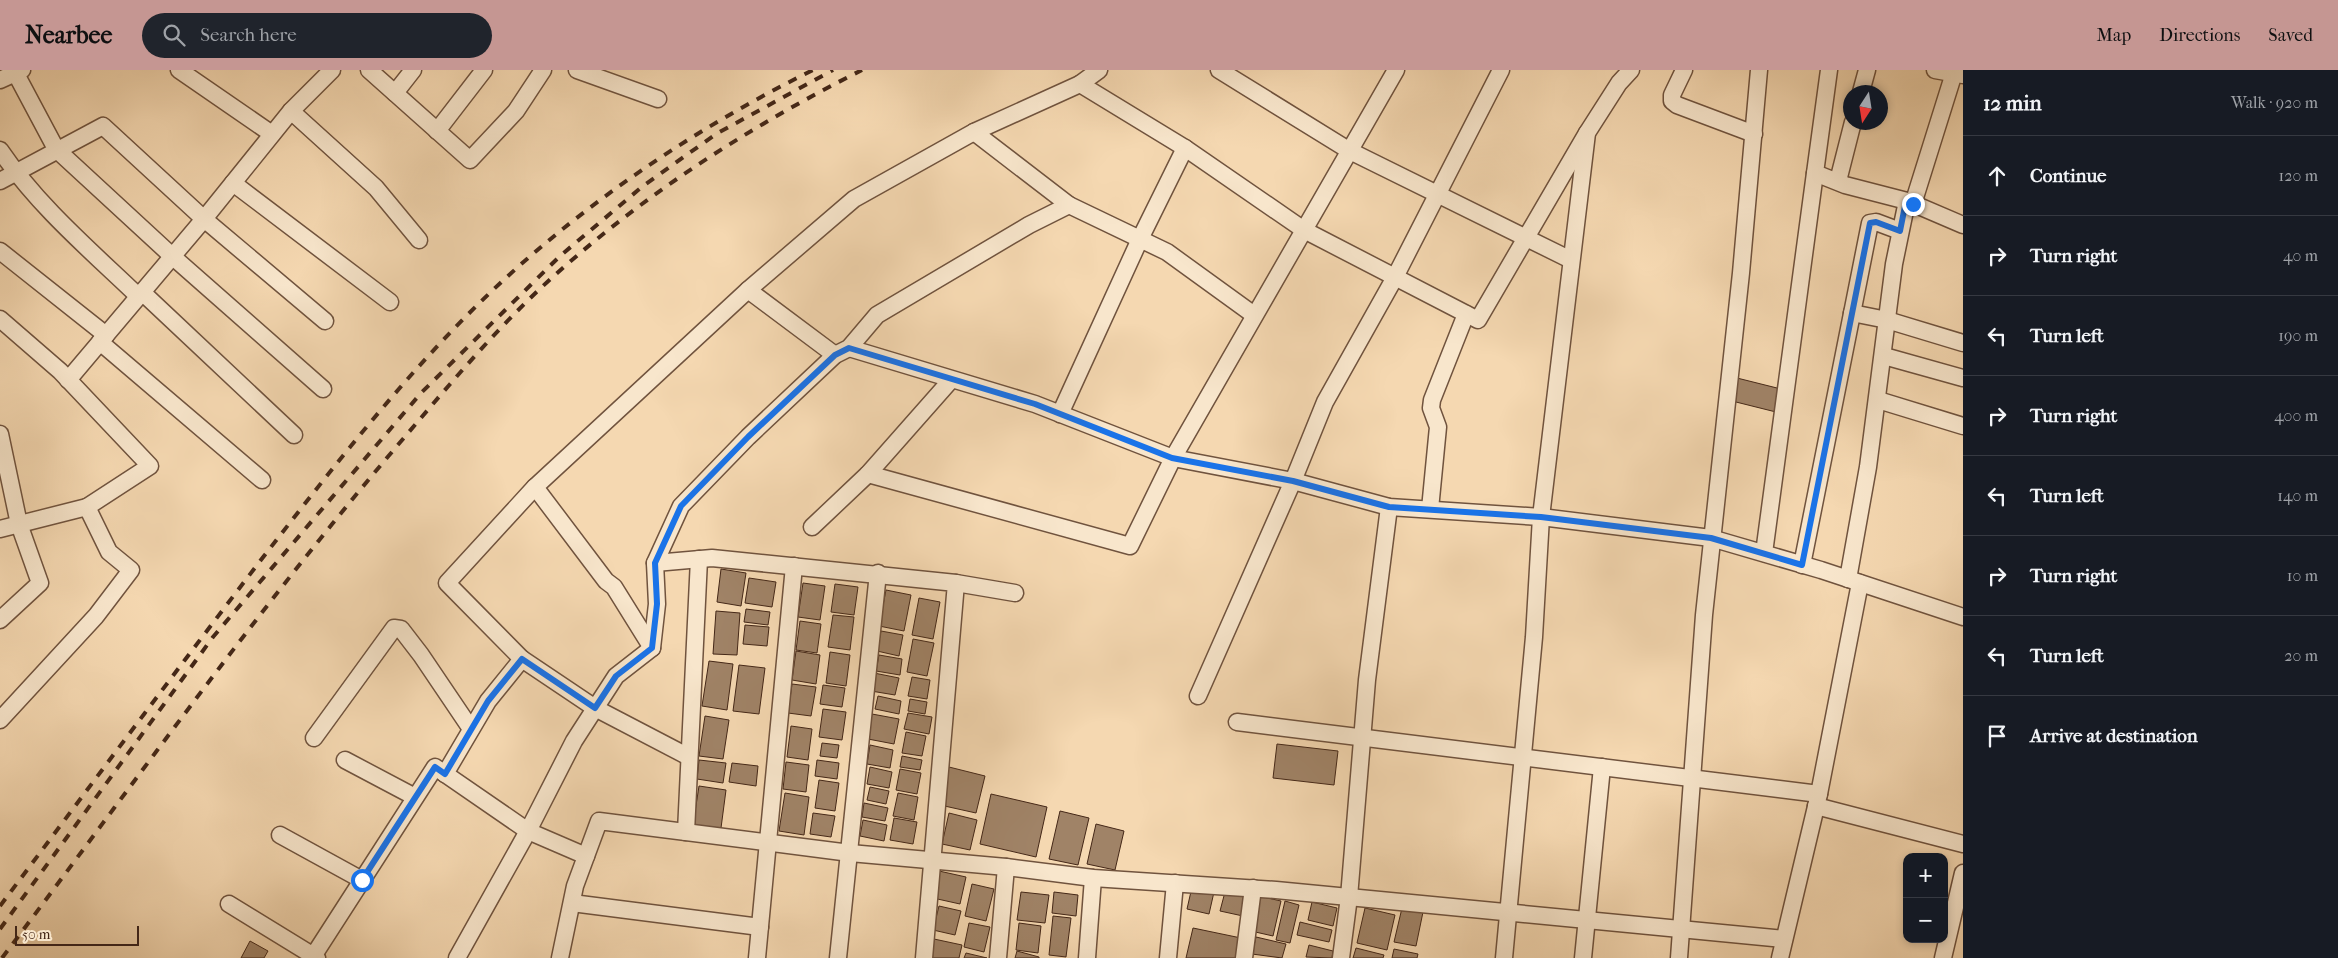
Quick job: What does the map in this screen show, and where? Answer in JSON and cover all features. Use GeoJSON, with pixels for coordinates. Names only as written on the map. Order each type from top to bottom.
{"type":"FeatureCollection","features":[{"type":"Feature","properties":{"kind":"street"},"geometry":{"type":"LineString","coordinates":[[179,70],[272,134]]}},
{"type":"Feature","properties":{"kind":"street"},"geometry":{"type":"LineString","coordinates":[[68,380],[204,219],[291,110],[332,70]]}},
{"type":"Feature","properties":{"kind":"street"},"geometry":{"type":"LineString","coordinates":[[369,70],[470,160],[516,111],[543,70]]}},
{"type":"Feature","properties":{"kind":"street"},"geometry":{"type":"LineString","coordinates":[[394,93],[413,70]]}},
{"type":"Feature","properties":{"kind":"street"},"geometry":{"type":"LineString","coordinates":[[437,131],[484,70]]}},
{"type":"Feature","properties":{"kind":"street"},"geometry":{"type":"LineString","coordinates":[[577,70],[658,99]]}},
{"type":"Feature","properties":{"kind":"street"},"geometry":{"type":"LineString","coordinates":[[689,757],[595,708],[522,659],[448,583],[535,487],[748,290],[854,199],[974,132],[1080,84],[1099,70]]}},
{"type":"Feature","properties":{"kind":"street"},"geometry":{"type":"LineString","coordinates":[[1219,70],[1350,152],[1570,260]]}},
{"type":"Feature","properties":{"kind":"street"},"geometry":{"type":"LineString","coordinates":[[868,474],[1130,546],[1172,458],[1396,70]]}},
{"type":"Feature","properties":{"kind":"street"},"geometry":{"type":"LineString","coordinates":[[1198,696],[1293,481],[1325,402],[1394,279],[1501,70]]}},
{"type":"Feature","properties":{"kind":"street"},"geometry":{"type":"LineString","coordinates":[[1684,70],[1672,95],[1672,101],[1677,106],[1754,134]]}},
{"type":"Feature","properties":{"kind":"street"},"geometry":{"type":"LineString","coordinates":[[1679,958],[1711,538],[1754,134],[1759,70]]}},
{"type":"Feature","properties":{"kind":"street"},"geometry":{"type":"LineString","coordinates":[[1764,553],[1829,70]]}},
{"type":"Feature","properties":{"kind":"street"},"geometry":{"type":"LineString","coordinates":[[1863,85],[1867,70]]}},
{"type":"Feature","properties":{"kind":"street"},"geometry":{"type":"LineString","coordinates":[[1780,958],[1818,800],[1854,581],[1884,356],[1894,264],[1900,231],[1959,74],[1935,70]]}},
{"type":"Feature","properties":{"kind":"street"},"geometry":{"type":"LineString","coordinates":[[0,80],[19,71],[56,149],[172,256],[323,389]]}},
{"type":"Feature","properties":{"kind":"street"},"geometry":{"type":"LineString","coordinates":[[1080,84],[1185,148],[1304,230],[1394,279],[1478,320],[1524,238],[1626,71]]}},
{"type":"Feature","properties":{"kind":"street"},"geometry":{"type":"LineString","coordinates":[[291,110],[376,188],[419,240]]}},
{"type":"Feature","properties":{"kind":"street"},"geometry":{"type":"LineString","coordinates":[[0,181],[56,149],[103,126],[204,219],[325,321]]}},
{"type":"Feature","properties":{"kind":"street"},"geometry":{"type":"LineString","coordinates":[[1838,181],[1851,130]]}},
{"type":"Feature","properties":{"kind":"street"},"geometry":{"type":"LineString","coordinates":[[974,132],[1069,205],[1167,252],[1254,315]]}},
{"type":"Feature","properties":{"kind":"street"},"geometry":{"type":"LineString","coordinates":[[1504,958],[1534,637],[1541,517],[1570,260],[1587,133]]}},
{"type":"Feature","properties":{"kind":"street"},"geometry":{"type":"LineString","coordinates":[[1060,414],[1140,239],[1185,148]]}},
{"type":"Feature","properties":{"kind":"street"},"geometry":{"type":"LineString","coordinates":[[0,150],[16,173],[50,211],[294,435]]}},
{"type":"Feature","properties":{"kind":"street"},"geometry":{"type":"LineString","coordinates":[[1815,172],[1881,196],[1910,202],[1961,219]]}},
{"type":"Feature","properties":{"kind":"street"},"geometry":{"type":"LineString","coordinates":[[233,183],[390,302]]}},
{"type":"Feature","properties":{"kind":"street"},"geometry":{"type":"LineString","coordinates":[[457,958],[528,831],[574,740],[616,676],[652,648],[657,604],[655,563],[681,506],[748,437],[842,351],[877,315],[1029,225],[1069,205]]}},
{"type":"Feature","properties":{"kind":"street"},"geometry":{"type":"LineString","coordinates":[[1802,565],[1870,223],[1876,222],[1900,231]]}},
{"type":"Feature","properties":{"kind":"street"},"geometry":{"type":"LineString","coordinates":[[0,250],[103,338],[262,480]]}},
{"type":"Feature","properties":{"kind":"street"},"geometry":{"type":"LineString","coordinates":[[748,290],[842,351],[1035,404],[1172,458],[1293,481],[1389,507],[1541,517],[1711,538],[1854,581],[1963,617]]}},
{"type":"Feature","properties":{"kind":"street"},"geometry":{"type":"LineString","coordinates":[[1430,510],[1438,427],[1431,408],[1432,400],[1466,314]]}},
{"type":"Feature","properties":{"kind":"street"},"geometry":{"type":"LineString","coordinates":[[1852,314],[1888,320],[1963,342]]}},
{"type":"Feature","properties":{"kind":"street"},"geometry":{"type":"LineString","coordinates":[[0,319],[68,380],[150,466],[87,508],[0,529]]}},
{"type":"Feature","properties":{"kind":"street"},"geometry":{"type":"LineString","coordinates":[[1884,356],[1963,378]]}},
{"type":"Feature","properties":{"kind":"street"},"geometry":{"type":"LineString","coordinates":[[812,528],[868,474],[951,380]]}},
{"type":"Feature","properties":{"kind":"street"},"geometry":{"type":"LineString","coordinates":[[1878,400],[1963,426]]}},
{"type":"Feature","properties":{"kind":"street"},"geometry":{"type":"LineString","coordinates":[[0,434],[19,524],[40,583],[0,620]]}},
{"type":"Feature","properties":{"kind":"street"},"geometry":{"type":"LineString","coordinates":[[535,487],[614,588],[652,648]]}},
{"type":"Feature","properties":{"kind":"street"},"geometry":{"type":"LineString","coordinates":[[1341,958],[1349,897],[1367,680],[1389,507]]}},
{"type":"Feature","properties":{"kind":"street"},"geometry":{"type":"LineString","coordinates":[[0,720],[96,616],[131,570],[109,552],[87,508]]}},
{"type":"Feature","properties":{"kind":"street"},"geometry":{"type":"LineString","coordinates":[[655,563],[712,558],[956,583],[1015,593]]}},
{"type":"Feature","properties":{"kind":"street"},"geometry":{"type":"LineString","coordinates":[[686,832],[699,560]]}},
{"type":"Feature","properties":{"kind":"street"},"geometry":{"type":"LineString","coordinates":[[757,958],[794,566]]}},
{"type":"Feature","properties":{"kind":"street"},"geometry":{"type":"LineString","coordinates":[[838,958],[878,574]]}},
{"type":"Feature","properties":{"kind":"street"},"geometry":{"type":"LineString","coordinates":[[924,958],[956,583]]}},
{"type":"Feature","properties":{"kind":"street"},"geometry":{"type":"LineString","coordinates":[[314,738],[394,628],[401,630],[421,655],[472,728]]}},
{"type":"Feature","properties":{"kind":"street"},"geometry":{"type":"LineString","coordinates":[[445,774],[488,701],[522,659]]}},
{"type":"Feature","properties":{"kind":"street"},"geometry":{"type":"LineString","coordinates":[[1237,722],[1362,739],[1692,777],[1818,800],[1963,844]]}},
{"type":"Feature","properties":{"kind":"street"},"geometry":{"type":"LineString","coordinates":[[345,760],[415,798]]}},
{"type":"Feature","properties":{"kind":"street"},"geometry":{"type":"LineString","coordinates":[[230,904],[314,957],[435,767],[528,831],[586,856]]}},
{"type":"Feature","properties":{"kind":"street"},"geometry":{"type":"LineString","coordinates":[[1583,958],[1602,767]]}},
{"type":"Feature","properties":{"kind":"street"},"geometry":{"type":"LineString","coordinates":[[560,958],[572,903],[598,820],[850,852],[1006,867],[1093,878],[1253,888],[1509,913],[1681,927],[1784,939]]}},
{"type":"Feature","properties":{"kind":"street"},"geometry":{"type":"LineString","coordinates":[[280,834],[362,880]]}},
{"type":"Feature","properties":{"kind":"street"},"geometry":{"type":"LineString","coordinates":[[998,958],[1006,867]]}},
{"type":"Feature","properties":{"kind":"street"},"geometry":{"type":"LineString","coordinates":[[1943,958],[1963,873]]}},
{"type":"Feature","properties":{"kind":"street"},"geometry":{"type":"LineString","coordinates":[[1086,958],[1093,878]]}},
{"type":"Feature","properties":{"kind":"street"},"geometry":{"type":"LineString","coordinates":[[1168,958],[1175,883]]}},
{"type":"Feature","properties":{"kind":"street"},"geometry":{"type":"LineString","coordinates":[[1244,958],[1253,888]]}},
{"type":"Feature","properties":{"kind":"street"},"geometry":{"type":"LineString","coordinates":[[572,903],[760,927]]}},
{"type":"Feature","properties":{"kind":"building"},"geometry":{"type":"Polygon","coordinates":[[[1737,378],[1785,390],[1780,413],[1732,401],[1737,378]]]}},
{"type":"Feature","properties":{"kind":"building"},"geometry":{"type":"Polygon","coordinates":[[[721,569],[746,573],[741,606],[717,602],[721,569]]]}},
{"type":"Feature","properties":{"kind":"building"},"geometry":{"type":"Polygon","coordinates":[[[749,578],[776,582],[772,607],[745,603],[749,578]]]}},
{"type":"Feature","properties":{"kind":"building"},"geometry":{"type":"Polygon","coordinates":[[[803,583],[825,586],[820,620],[798,617],[803,583]]]}},
{"type":"Feature","properties":{"kind":"building"},"geometry":{"type":"Polygon","coordinates":[[[835,584],[858,587],[854,615],[831,612],[835,584]]]}},
{"type":"Feature","properties":{"kind":"building"},"geometry":{"type":"Polygon","coordinates":[[[886,590],[911,595],[904,631],[879,626],[886,590]]]}},
{"type":"Feature","properties":{"kind":"building"},"geometry":{"type":"Polygon","coordinates":[[[919,598],[940,602],[933,639],[912,635],[919,598]]]}},
{"type":"Feature","properties":{"kind":"building"},"geometry":{"type":"Polygon","coordinates":[[[746,609],[770,612],[768,625],[744,622],[746,609]]]}},
{"type":"Feature","properties":{"kind":"building"},"geometry":{"type":"Polygon","coordinates":[[[716,611],[740,613],[737,655],[713,654],[716,611]]]}},
{"type":"Feature","properties":{"kind":"building"},"geometry":{"type":"Polygon","coordinates":[[[833,615],[854,617],[850,650],[828,647],[833,615]]]}},
{"type":"Feature","properties":{"kind":"building"},"geometry":{"type":"Polygon","coordinates":[[[800,621],[821,624],[817,653],[796,650],[800,621]]]}},
{"type":"Feature","properties":{"kind":"building"},"geometry":{"type":"Polygon","coordinates":[[[745,625],[769,627],[767,646],[743,644],[745,625]]]}},
{"type":"Feature","properties":{"kind":"building"},"geometry":{"type":"Polygon","coordinates":[[[881,631],[903,635],[899,656],[877,651],[881,631]]]}},
{"type":"Feature","properties":{"kind":"building"},"geometry":{"type":"Polygon","coordinates":[[[913,639],[934,643],[927,676],[907,672],[913,639]]]}},
{"type":"Feature","properties":{"kind":"building"},"geometry":{"type":"Polygon","coordinates":[[[796,651],[820,655],[816,684],[792,680],[796,651]]]}},
{"type":"Feature","properties":{"kind":"building"},"geometry":{"type":"Polygon","coordinates":[[[830,652],[850,655],[846,686],[826,683],[830,652]]]}},
{"type":"Feature","properties":{"kind":"building"},"geometry":{"type":"Polygon","coordinates":[[[879,655],[902,659],[900,675],[876,671],[879,655]]]}},
{"type":"Feature","properties":{"kind":"building"},"geometry":{"type":"Polygon","coordinates":[[[709,661],[733,664],[727,710],[702,706],[709,661]]]}},
{"type":"Feature","properties":{"kind":"building"},"geometry":{"type":"Polygon","coordinates":[[[739,665],[765,668],[759,714],[733,711],[739,665]]]}},
{"type":"Feature","properties":{"kind":"building"},"geometry":{"type":"Polygon","coordinates":[[[874,673],[899,678],[895,695],[871,691],[874,673]]]}},
{"type":"Feature","properties":{"kind":"building"},"geometry":{"type":"Polygon","coordinates":[[[912,677],[930,680],[927,699],[908,696],[912,677]]]}},
{"type":"Feature","properties":{"kind":"building"},"geometry":{"type":"Polygon","coordinates":[[[792,684],[816,687],[811,716],[788,713],[792,684]]]}},
{"type":"Feature","properties":{"kind":"building"},"geometry":{"type":"Polygon","coordinates":[[[823,685],[845,688],[842,707],[820,704],[823,685]]]}},
{"type":"Feature","properties":{"kind":"building"},"geometry":{"type":"Polygon","coordinates":[[[878,696],[901,701],[899,714],[875,709],[878,696]]]}},
{"type":"Feature","properties":{"kind":"building"},"geometry":{"type":"Polygon","coordinates":[[[910,699],[927,702],[925,714],[908,711],[910,699]]]}},
{"type":"Feature","properties":{"kind":"building"},"geometry":{"type":"Polygon","coordinates":[[[823,709],[846,712],[842,740],[819,737],[823,709]]]}},
{"type":"Feature","properties":{"kind":"building"},"geometry":{"type":"Polygon","coordinates":[[[908,713],[932,717],[929,734],[904,729],[908,713]]]}},
{"type":"Feature","properties":{"kind":"building"},"geometry":{"type":"Polygon","coordinates":[[[872,714],[899,719],[894,744],[868,739],[872,714]]]}},
{"type":"Feature","properties":{"kind":"building"},"geometry":{"type":"Polygon","coordinates":[[[705,716],[729,720],[723,759],[699,756],[705,716]]]}},
{"type":"Feature","properties":{"kind":"building"},"geometry":{"type":"Polygon","coordinates":[[[791,726],[812,729],[808,760],[787,757],[791,726]]]}},
{"type":"Feature","properties":{"kind":"building"},"geometry":{"type":"Polygon","coordinates":[[[906,732],[926,736],[922,756],[902,753],[906,732]]]}},
{"type":"Feature","properties":{"kind":"building"},"geometry":{"type":"Polygon","coordinates":[[[822,743],[839,745],[837,758],[820,756],[822,743]]]}},
{"type":"Feature","properties":{"kind":"building"},"geometry":{"type":"Polygon","coordinates":[[[1277,744],[1338,751],[1334,785],[1273,778],[1277,744]]]}},
{"type":"Feature","properties":{"kind":"building"},"geometry":{"type":"Polygon","coordinates":[[[870,745],[893,750],[890,768],[867,764],[870,745]]]}},
{"type":"Feature","properties":{"kind":"building"},"geometry":{"type":"Polygon","coordinates":[[[902,756],[922,760],[920,770],[900,767],[902,756]]]}},
{"type":"Feature","properties":{"kind":"building"},"geometry":{"type":"Polygon","coordinates":[[[699,760],[726,763],[723,783],[697,779],[699,760]]]}},
{"type":"Feature","properties":{"kind":"building"},"geometry":{"type":"Polygon","coordinates":[[[817,760],[839,763],[837,779],[815,776],[817,760]]]}},
{"type":"Feature","properties":{"kind":"building"},"geometry":{"type":"Polygon","coordinates":[[[786,762],[809,765],[806,792],[783,789],[786,762]]]}},
{"type":"Feature","properties":{"kind":"building"},"geometry":{"type":"Polygon","coordinates":[[[732,763],[758,766],[756,786],[729,782],[732,763]]]}},
{"type":"Feature","properties":{"kind":"building"},"geometry":{"type":"Polygon","coordinates":[[[870,767],[892,772],[889,788],[867,784],[870,767]]]}},
{"type":"Feature","properties":{"kind":"building"},"geometry":{"type":"Polygon","coordinates":[[[949,767],[985,776],[976,813],[940,805],[949,767]]]}},
{"type":"Feature","properties":{"kind":"building"},"geometry":{"type":"Polygon","coordinates":[[[900,769],[921,773],[917,794],[896,790],[900,769]]]}},
{"type":"Feature","properties":{"kind":"building"},"geometry":{"type":"Polygon","coordinates":[[[819,780],[839,783],[835,811],[815,808],[819,780]]]}},
{"type":"Feature","properties":{"kind":"building"},"geometry":{"type":"Polygon","coordinates":[[[699,786],[726,790],[721,828],[693,825],[699,786]]]}},
{"type":"Feature","properties":{"kind":"building"},"geometry":{"type":"Polygon","coordinates":[[[870,787],[889,791],[886,804],[867,800],[870,787]]]}},
{"type":"Feature","properties":{"kind":"building"},"geometry":{"type":"Polygon","coordinates":[[[785,793],[809,797],[804,835],[779,831],[785,793]]]}},
{"type":"Feature","properties":{"kind":"building"},"geometry":{"type":"Polygon","coordinates":[[[898,793],[918,797],[914,820],[893,816],[898,793]]]}},
{"type":"Feature","properties":{"kind":"building"},"geometry":{"type":"Polygon","coordinates":[[[991,794],[1047,807],[1036,857],[980,844],[991,794]]]}},
{"type":"Feature","properties":{"kind":"building"},"geometry":{"type":"Polygon","coordinates":[[[864,803],[888,808],[885,821],[862,817],[864,803]]]}},
{"type":"Feature","properties":{"kind":"building"},"geometry":{"type":"Polygon","coordinates":[[[1060,811],[1089,818],[1078,865],[1049,859],[1060,811]]]}},
{"type":"Feature","properties":{"kind":"building"},"geometry":{"type":"Polygon","coordinates":[[[813,813],[835,816],[831,837],[810,834],[813,813]]]}},
{"type":"Feature","properties":{"kind":"building"},"geometry":{"type":"Polygon","coordinates":[[[949,813],[977,820],[970,850],[942,844],[949,813]]]}},
{"type":"Feature","properties":{"kind":"building"},"geometry":{"type":"Polygon","coordinates":[[[894,818],[917,822],[913,844],[890,840],[894,818]]]}},
{"type":"Feature","properties":{"kind":"building"},"geometry":{"type":"Polygon","coordinates":[[[863,820],[887,825],[884,841],[860,836],[863,820]]]}},
{"type":"Feature","properties":{"kind":"building"},"geometry":{"type":"Polygon","coordinates":[[[1096,824],[1124,831],[1115,870],[1087,864],[1096,824]]]}},
{"type":"Feature","properties":{"kind":"building"},"geometry":{"type":"Polygon","coordinates":[[[939,871],[966,877],[960,904],[933,898],[939,871]]]}},
{"type":"Feature","properties":{"kind":"building"},"geometry":{"type":"Polygon","coordinates":[[[972,884],[994,889],[986,921],[965,916],[972,884]]]}},
{"type":"Feature","properties":{"kind":"building"},"geometry":{"type":"Polygon","coordinates":[[[1192,887],[1214,892],[1209,914],[1187,909],[1192,887]]]}},
{"type":"Feature","properties":{"kind":"building"},"geometry":{"type":"Polygon","coordinates":[[[1021,892],[1049,895],[1045,923],[1017,920],[1021,892]]]}},
{"type":"Feature","properties":{"kind":"building"},"geometry":{"type":"Polygon","coordinates":[[[1054,892],[1078,895],[1076,916],[1052,913],[1054,892]]]}},
{"type":"Feature","properties":{"kind":"building"},"geometry":{"type":"Polygon","coordinates":[[[1225,892],[1247,897],[1243,916],[1220,911],[1225,892]]]}},
{"type":"Feature","properties":{"kind":"building"},"geometry":{"type":"Polygon","coordinates":[[[1259,896],[1281,901],[1273,936],[1251,931],[1259,896]]]}},
{"type":"Feature","properties":{"kind":"building"},"geometry":{"type":"Polygon","coordinates":[[[1285,901],[1299,905],[1290,943],[1276,940],[1285,901]]]}},
{"type":"Feature","properties":{"kind":"building"},"geometry":{"type":"Polygon","coordinates":[[[1312,902],[1337,908],[1333,926],[1308,920],[1312,902]]]}},
{"type":"Feature","properties":{"kind":"building"},"geometry":{"type":"Polygon","coordinates":[[[939,906],[961,911],[955,935],[933,930],[939,906]]]}},
{"type":"Feature","properties":{"kind":"building"},"geometry":{"type":"Polygon","coordinates":[[[1365,908],[1395,915],[1387,950],[1357,943],[1365,908]]]}},
{"type":"Feature","properties":{"kind":"building"},"geometry":{"type":"Polygon","coordinates":[[[1402,908],[1423,912],[1416,946],[1394,942],[1402,908]]]}},
{"type":"Feature","properties":{"kind":"building"},"geometry":{"type":"Polygon","coordinates":[[[1053,916],[1071,918],[1066,957],[1049,955],[1053,916]]]}},
{"type":"Feature","properties":{"kind":"building"},"geometry":{"type":"Polygon","coordinates":[[[1300,922],[1332,930],[1329,942],[1297,935],[1300,922]]]}},
{"type":"Feature","properties":{"kind":"building"},"geometry":{"type":"Polygon","coordinates":[[[969,923],[990,927],[984,952],[964,947],[969,923]]]}},
{"type":"Feature","properties":{"kind":"building"},"geometry":{"type":"Polygon","coordinates":[[[1019,923],[1041,926],[1038,953],[1016,950],[1019,923]]]}},
{"type":"Feature","properties":{"kind":"building"},"geometry":{"type":"Polygon","coordinates":[[[1193,928],[1241,938],[1237,958],[1186,958],[1193,928]]]}},
{"type":"Feature","properties":{"kind":"building"},"geometry":{"type":"Polygon","coordinates":[[[1256,937],[1286,944],[1282,958],[1252,954],[1256,937]]]}},
{"type":"Feature","properties":{"kind":"building"},"geometry":{"type":"Polygon","coordinates":[[[934,939],[962,945],[959,958],[929,958],[934,939]]]}},
{"type":"Feature","properties":{"kind":"building"},"geometry":{"type":"Polygon","coordinates":[[[250,941],[268,951],[264,958],[241,958],[250,941]]]}},
{"type":"Feature","properties":{"kind":"building"},"geometry":{"type":"Polygon","coordinates":[[[1309,945],[1333,951],[1332,958],[1306,957],[1309,945]]]}},
{"type":"Feature","properties":{"kind":"building"},"geometry":{"type":"Polygon","coordinates":[[[1356,948],[1384,955],[1383,958],[1353,958],[1356,948]]]}},
{"type":"Feature","properties":{"kind":"building"},"geometry":{"type":"Polygon","coordinates":[[[1394,949],[1418,954],[1417,958],[1392,958],[1394,949]]]}},
{"type":"Feature","properties":{"kind":"building"},"geometry":{"type":"Polygon","coordinates":[[[1017,951],[1039,957],[1039,958],[1015,958],[1017,951]]]}},
{"type":"Feature","properties":{"kind":"building"},"geometry":{"type":"Polygon","coordinates":[[[966,953],[987,958],[964,958],[966,953]]]}},
{"type":"Feature","properties":{"kind":"railway"},"geometry":{"type":"LineString","coordinates":[[0,906],[294,517],[388,401],[455,327],[527,259],[593,205],[700,132],[813,70]]}},
{"type":"Feature","properties":{"kind":"railway"},"geometry":{"type":"LineString","coordinates":[[0,929],[213,637],[421,393],[560,256],[643,186],[716,134],[833,70]]}},
{"type":"Feature","properties":{"kind":"railway"},"geometry":{"type":"LineString","coordinates":[[2,958],[294,571],[397,446],[498,331],[541,287],[564,267],[634,210],[670,184],[783,112],[862,70]]}},
{"type":"Feature","properties":{"kind":"route"},"geometry":{"type":"LineString","coordinates":[[362,880],[435,767],[445,774],[488,701],[522,659],[595,708],[616,676],[652,648],[657,604],[655,563],[681,506],[748,437],[835,355],[849,348],[916,370],[1035,404],[1172,458],[1293,481],[1389,507],[1541,517],[1711,538],[1802,565],[1870,223],[1876,222],[1900,231],[1906,201],[1913,204]]}}]}
